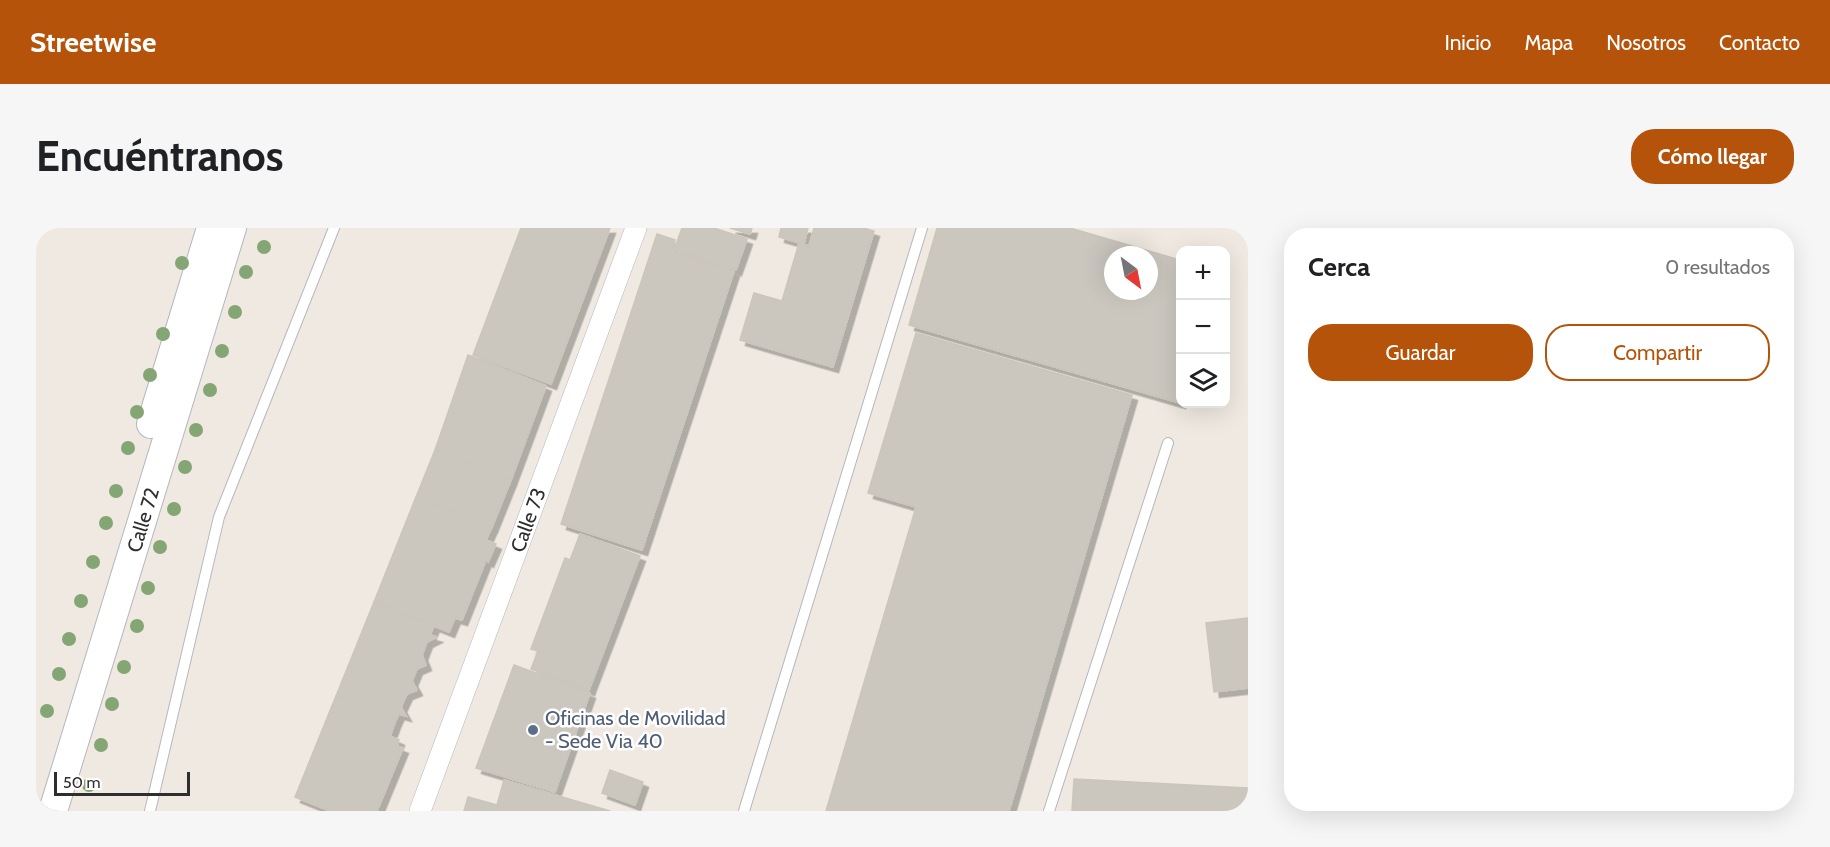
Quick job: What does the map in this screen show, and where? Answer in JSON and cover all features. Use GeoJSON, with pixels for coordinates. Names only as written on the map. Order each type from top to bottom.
{"type":"FeatureCollection","features":[{"type":"Feature","properties":{"kind":"main road","name":"Calle 72"},"geometry":{"type":"LineString","coordinates":[[36,799],[211,228]]}},
{"type":"Feature","properties":{"kind":"main road","name":"Calle 72"},"geometry":{"type":"LineString","coordinates":[[53,811],[232,228]]}},
{"type":"Feature","properties":{"kind":"street","name":"Calle 73"},"geometry":{"type":"LineString","coordinates":[[420,811],[636,228]]}},
{"type":"Feature","properties":{"kind":"lane"},"geometry":{"type":"LineString","coordinates":[[150,811],[219,517],[334,228]]}},
{"type":"Feature","properties":{"kind":"lane"},"geometry":{"type":"LineString","coordinates":[[744,811],[921,228]]}},
{"type":"Feature","properties":{"kind":"lane"},"geometry":{"type":"LineString","coordinates":[[1049,811],[1168,443]]}},
{"type":"Feature","properties":{"kind":"building"},"geometry":{"type":"Polygon","coordinates":[[[521,228],[610,228],[551,384],[473,355],[521,228]]]}},
{"type":"Feature","properties":{"kind":"building"},"geometry":{"type":"Polygon","coordinates":[[[682,228],[714,228],[747,239],[736,270],[674,250],[682,228]]]}},
{"type":"Feature","properties":{"kind":"building"},"geometry":{"type":"Polygon","coordinates":[[[730,228],[752,228],[750,234],[730,228]]]}},
{"type":"Feature","properties":{"kind":"building"},"geometry":{"type":"Polygon","coordinates":[[[781,228],[808,228],[804,244],[779,237],[781,228]]]}},
{"type":"Feature","properties":{"kind":"building"},"geometry":{"type":"Polygon","coordinates":[[[814,228],[863,228],[874,231],[833,367],[740,340],[754,293],[782,301],[799,243],[809,246],[814,228]]]}},
{"type":"Feature","properties":{"kind":"building"},"geometry":{"type":"Polygon","coordinates":[[[937,228],[1070,228],[1132,246],[1104,246],[1104,300],[1158,300],[1158,254],[1176,259],[1176,402],[909,325],[937,228]]]}},
{"type":"Feature","properties":{"kind":"building"},"geometry":{"type":"Polygon","coordinates":[[[657,234],[675,240],[671,251],[734,271],[642,550],[561,524],[657,234]]]}},
{"type":"Feature","properties":{"kind":"building"},"geometry":{"type":"Polygon","coordinates":[[[916,333],[1132,395],[1009,811],[826,811],[916,507],[868,493],[916,333]]]}},
{"type":"Feature","properties":{"kind":"building"},"geometry":{"type":"Polygon","coordinates":[[[468,355],[546,386],[511,480],[435,450],[468,355]]]}},
{"type":"Feature","properties":{"kind":"building"},"geometry":{"type":"Polygon","coordinates":[[[435,450],[511,480],[492,527],[416,497],[435,450]]]}},
{"type":"Feature","properties":{"kind":"building"},"geometry":{"type":"Polygon","coordinates":[[[416,497],[492,527],[486,540],[496,544],[488,562],[486,560],[462,620],[455,618],[449,632],[374,602],[416,497]]]}},
{"type":"Feature","properties":{"kind":"building"},"geometry":{"type":"Polygon","coordinates":[[[580,534],[640,556],[589,690],[531,669],[538,651],[531,649],[565,558],[570,560],[580,534]]]}},
{"type":"Feature","properties":{"kind":"building"},"geometry":{"type":"Polygon","coordinates":[[[374,602],[434,626],[430,635],[437,637],[427,642],[422,655],[426,665],[417,669],[412,681],[417,690],[407,694],[401,707],[406,716],[399,714],[396,720],[336,696],[374,602]]]}},
{"type":"Feature","properties":{"kind":"building"},"geometry":{"type":"Polygon","coordinates":[[[1248,618],[1248,688],[1214,692],[1206,623],[1248,618]]]}},
{"type":"Feature","properties":{"kind":"building","name":"Oficinas de Movilidad - Sede Via 40"},"geometry":{"type":"Polygon","coordinates":[[[514,665],[590,693],[555,792],[476,768],[514,665]]]}},
{"type":"Feature","properties":{"kind":"building"},"geometry":{"type":"Polygon","coordinates":[[[336,696],[396,720],[390,736],[399,740],[397,746],[403,748],[377,811],[330,811],[295,797],[336,696]]]}},
{"type":"Feature","properties":{"kind":"building"},"geometry":{"type":"Polygon","coordinates":[[[610,770],[643,782],[635,805],[602,793],[610,770]]]}},
{"type":"Feature","properties":{"kind":"building"},"geometry":{"type":"Polygon","coordinates":[[[1074,779],[1248,788],[1248,811],[1072,811],[1074,779]]]}},
{"type":"Feature","properties":{"kind":"building"},"geometry":{"type":"Polygon","coordinates":[[[504,780],[610,811],[464,811],[468,797],[497,805],[504,780]]]}},
{"type":"Feature","properties":{"kind":"place","name":"Oficinas de Movilidad - Sede Via 40"},"geometry":{"type":"Point","coordinates":[533,730]}}]}
